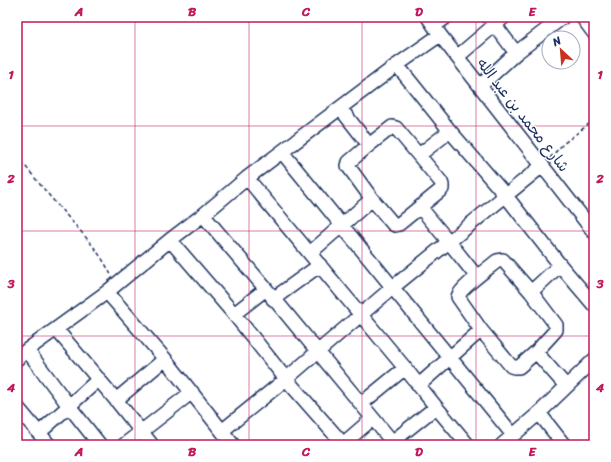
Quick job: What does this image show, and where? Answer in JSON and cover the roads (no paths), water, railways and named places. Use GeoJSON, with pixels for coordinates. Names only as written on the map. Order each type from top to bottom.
{"type":"FeatureCollection","features":[{"type":"Feature","properties":{"kind":"street"},"geometry":{"type":"LineString","coordinates":[[17,359],[27,350],[111,289],[248,178],[397,65],[434,26],[446,17]]}},
{"type":"Feature","properties":{"kind":"street"},"geometry":{"type":"LineString","coordinates":[[480,86],[549,21],[563,17]]}},
{"type":"Feature","properties":{"kind":"street"},"geometry":{"type":"LineString","coordinates":[[582,17],[594,33]]}},
{"type":"Feature","properties":{"kind":"street"},"geometry":{"type":"LineString","coordinates":[[457,57],[496,20],[516,53]]}},
{"type":"Feature","properties":{"kind":"street","name":"شارع محمد بن عبد الله"},"geometry":{"type":"LineString","coordinates":[[434,26],[594,232]]}},
{"type":"Feature","properties":{"kind":"street"},"geometry":{"type":"LineString","coordinates":[[397,65],[594,305]]}},
{"type":"Feature","properties":{"kind":"street"},"geometry":{"type":"LineString","coordinates":[[340,108],[368,144]]}},
{"type":"Feature","properties":{"kind":"street"},"geometry":{"type":"LineString","coordinates":[[394,127],[441,182],[443,187],[442,189],[399,224],[393,224],[372,199],[348,166],[349,162],[368,144],[390,128],[394,127]]}},
{"type":"Feature","properties":{"kind":"street"},"geometry":{"type":"LineString","coordinates":[[419,155],[450,131]]}},
{"type":"Feature","properties":{"kind":"street"},"geometry":{"type":"LineString","coordinates":[[282,152],[513,435]]}},
{"type":"Feature","properties":{"kind":"street"},"geometry":{"type":"LineString","coordinates":[[222,431],[286,379],[392,288],[542,166]]}},
{"type":"Feature","properties":{"kind":"street"},"geometry":{"type":"LineString","coordinates":[[248,178],[468,445]]}},
{"type":"Feature","properties":{"kind":"street"},"geometry":{"type":"LineString","coordinates":[[310,253],[372,199]]}},
{"type":"Feature","properties":{"kind":"street"},"geometry":{"type":"LineString","coordinates":[[420,208],[477,277]]}},
{"type":"Feature","properties":{"kind":"street"},"geometry":{"type":"LineString","coordinates":[[203,215],[393,443],[436,407]]}},
{"type":"Feature","properties":{"kind":"street"},"geometry":{"type":"LineString","coordinates":[[170,240],[234,314],[286,379],[344,444],[372,418]]}},
{"type":"Feature","properties":{"kind":"street"},"geometry":{"type":"LineString","coordinates":[[504,260],[531,292],[556,325],[556,330],[536,352],[519,367],[514,368],[481,330],[458,297],[460,292],[477,277],[498,261],[504,260]]}},
{"type":"Feature","properties":{"kind":"street"},"geometry":{"type":"LineString","coordinates":[[234,314],[320,265]]}},
{"type":"Feature","properties":{"kind":"street"},"geometry":{"type":"LineString","coordinates":[[531,292],[560,265]]}},
{"type":"Feature","properties":{"kind":"street"},"geometry":{"type":"LineString","coordinates":[[111,289],[233,445]]}},
{"type":"Feature","properties":{"kind":"street"},"geometry":{"type":"LineString","coordinates":[[56,329],[99,379],[152,445]]}},
{"type":"Feature","properties":{"kind":"street"},"geometry":{"type":"LineString","coordinates":[[418,385],[481,330]]}},
{"type":"Feature","properties":{"kind":"street"},"geometry":{"type":"LineString","coordinates":[[27,350],[100,445]]}},
{"type":"Feature","properties":{"kind":"street"},"geometry":{"type":"LineString","coordinates":[[536,352],[566,386]]}},
{"type":"Feature","properties":{"kind":"street"},"geometry":{"type":"LineString","coordinates":[[116,400],[165,359]]}},
{"type":"Feature","properties":{"kind":"street"},"geometry":{"type":"LineString","coordinates":[[502,445],[539,413],[594,360]]}},
{"type":"Feature","properties":{"kind":"street"},"geometry":{"type":"LineString","coordinates":[[361,404],[405,368]]}},
{"type":"Feature","properties":{"kind":"street"},"geometry":{"type":"LineString","coordinates":[[39,433],[99,379]]}},
{"type":"Feature","properties":{"kind":"street"},"geometry":{"type":"LineString","coordinates":[[124,445],[192,392]]}},
{"type":"Feature","properties":{"kind":"street"},"geometry":{"type":"LineString","coordinates":[[19,412],[49,445]]}},
{"type":"Feature","properties":{"kind":"street"},"geometry":{"type":"LineString","coordinates":[[539,413],[564,445]]}}]}
